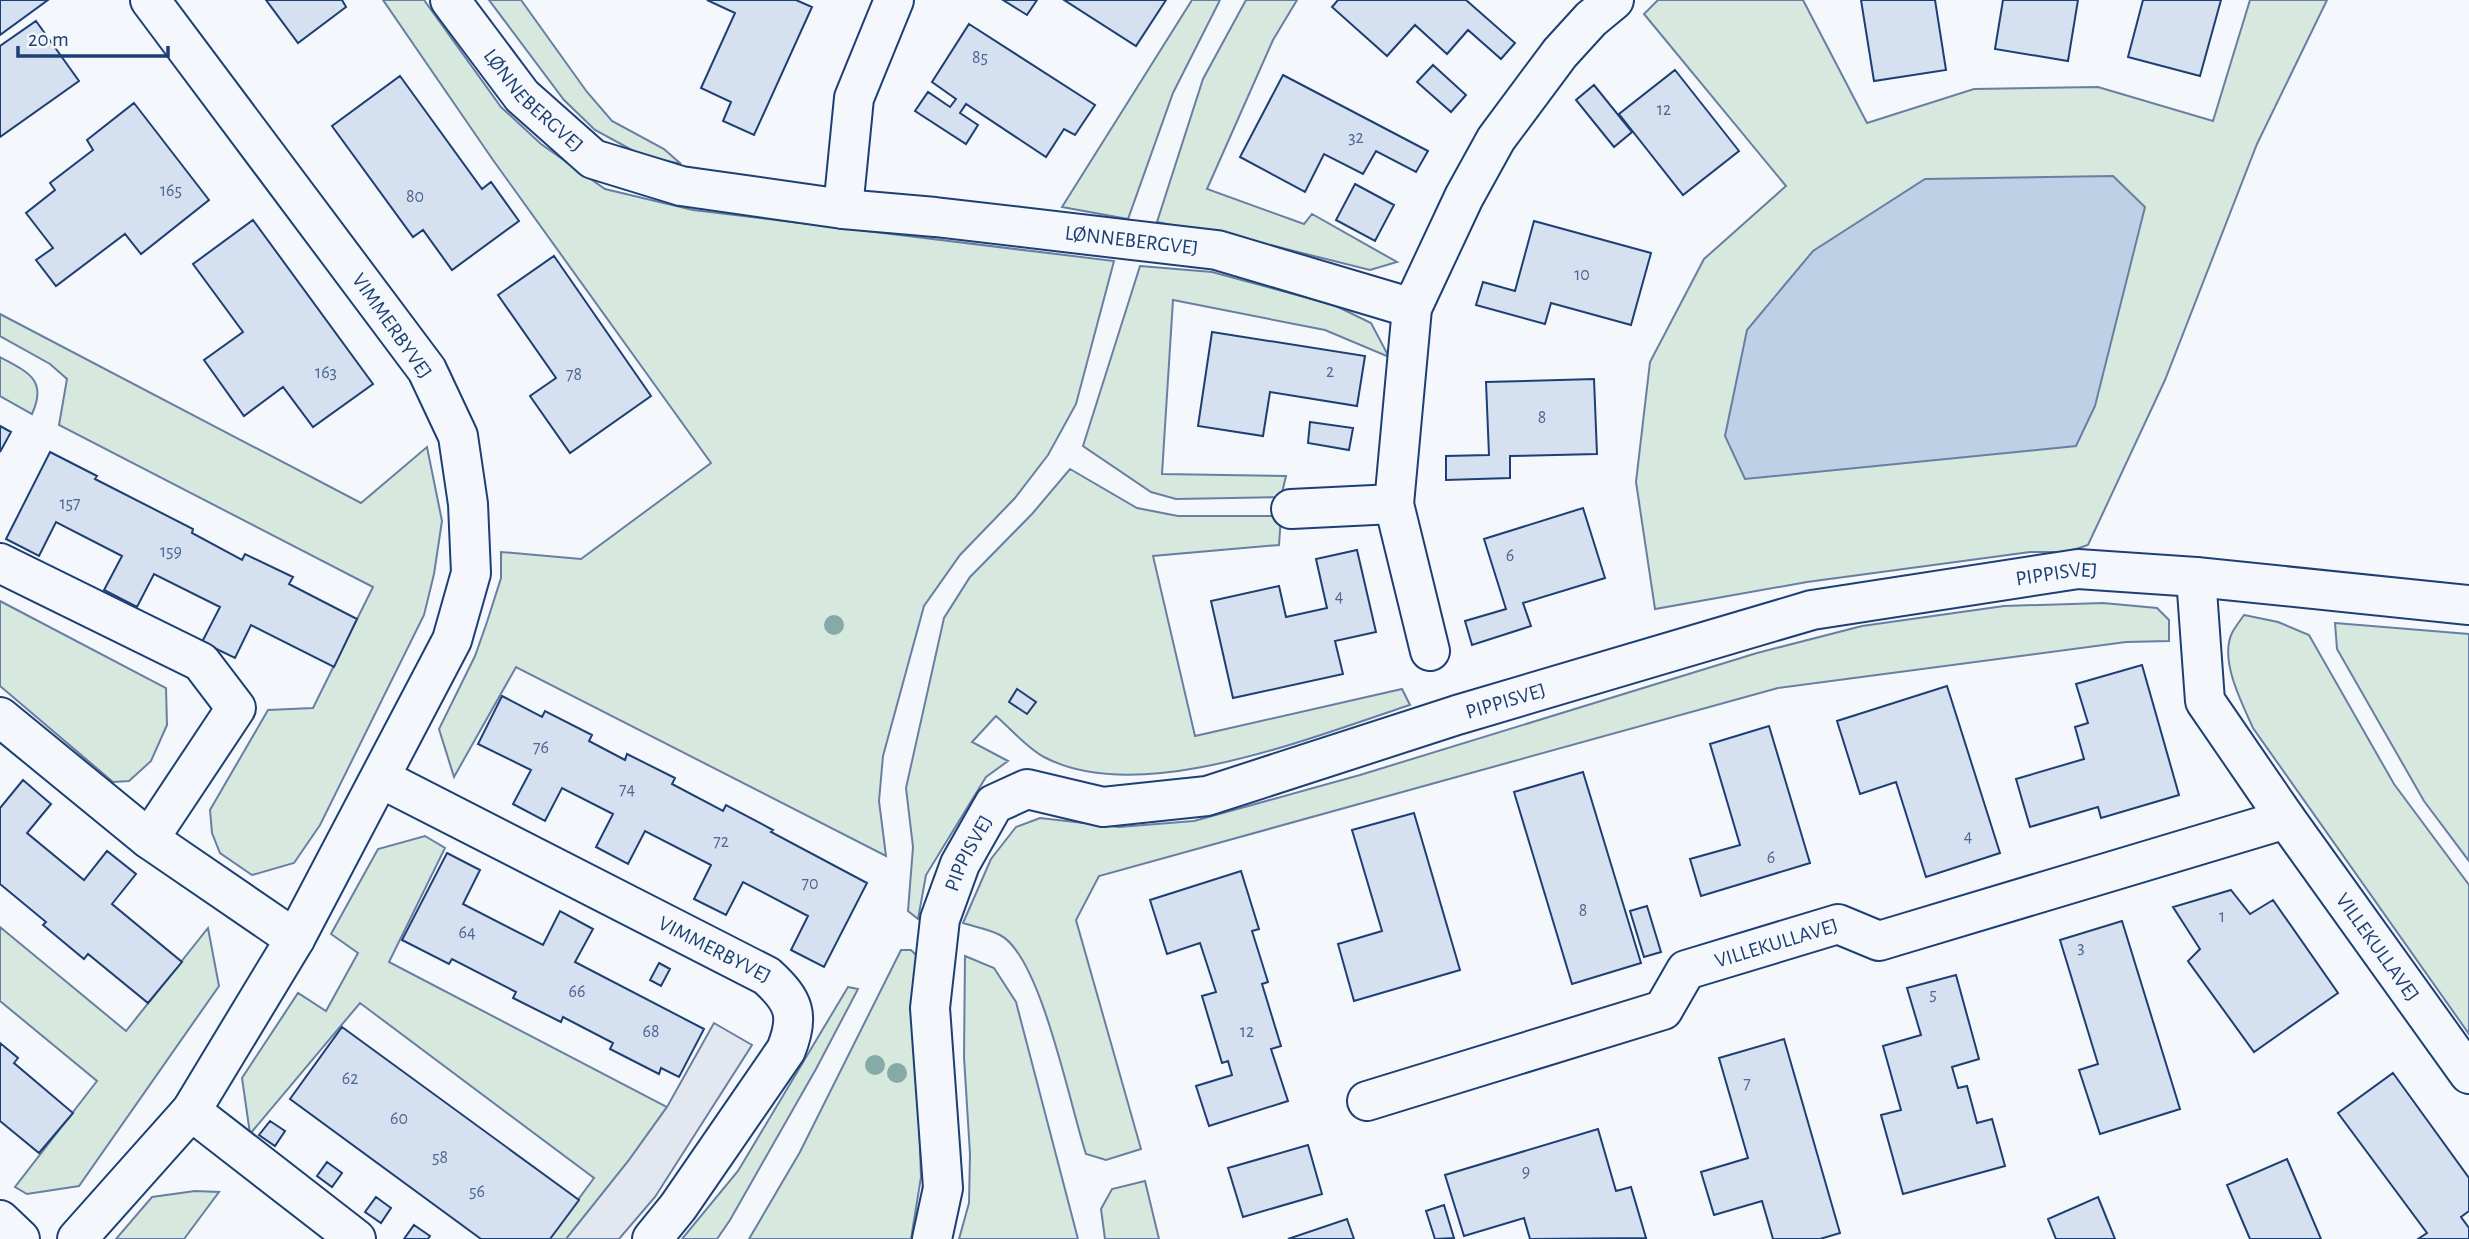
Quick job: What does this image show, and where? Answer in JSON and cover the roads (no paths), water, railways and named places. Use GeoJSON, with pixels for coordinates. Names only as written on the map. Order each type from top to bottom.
{"type":"FeatureCollection","features":[{"type":"Feature","properties":{"kind":"street","name":"VIMMERBYVEJ"},"geometry":{"type":"LineString","coordinates":[[77,1239],[191,1111],[295,939],[452,640],[471,573],[468,504],[458,436],[427,370],[150,0]]}},
{"type":"Feature","properties":{"kind":"street","name":"LØNNEBERGVEJ"},"geometry":{"type":"LineString","coordinates":[[450,0],[522,96],[593,159],[681,186],[844,209],[1217,250],[1412,308]]}},
{"type":"Feature","properties":{"kind":"street"},"geometry":{"type":"LineString","coordinates":[[844,209],[854,98],[894,0]]}},
{"type":"Feature","properties":{"kind":"street"},"geometry":{"type":"LineString","coordinates":[[1430,650],[1394,504],[1412,308],[1464,197],[1496,139],[1560,53],[1591,19],[1615,0]]}},
{"type":"Feature","properties":{"kind":"street"},"geometry":{"type":"LineString","coordinates":[[1291,509],[1394,504]]}},
{"type":"Feature","properties":{"kind":"street"},"geometry":{"type":"LineString","coordinates":[[0,563],[201,662],[236,708],[149,839]]}},
{"type":"Feature","properties":{"kind":"street","name":"PIPPISVEJ"},"geometry":{"type":"LineString","coordinates":[[932,1239],[943,1188],[930,1008],[940,919],[960,864],[994,804],[1027,789],[1103,807],[1207,796],[1457,715],[1812,610],[2078,569],[2196,577],[2469,605]]}},
{"type":"Feature","properties":{"kind":"street","name":"VILLEKULLAVEJ"},"geometry":{"type":"LineString","coordinates":[[2196,577],[2205,701],[2469,1074]]}},
{"type":"Feature","properties":{"kind":"street"},"geometry":{"type":"LineString","coordinates":[[0,718],[149,839],[295,939]]}},
{"type":"Feature","properties":{"kind":"street","name":"VIMMERBYVEJ"},"geometry":{"type":"LineString","coordinates":[[380,778],[767,976],[782,990],[793,1008],[793,1030],[786,1050],[678,1207],[652,1239]]}},
{"type":"Feature","properties":{"kind":"street","name":"VILLEKULLAVEJ"},"geometry":{"type":"LineString","coordinates":[[1367,1101],[1663,1010],[1686,970],[1838,924],[1880,942],[2286,819]]}},
{"type":"Feature","properties":{"kind":"street"},"geometry":{"type":"LineString","coordinates":[[191,1111],[356,1239]]}},
{"type":"Feature","properties":{"kind":"street"},"geometry":{"type":"LineString","coordinates":[[0,1220],[20,1239]]}},
{"type":"Feature","properties":{"kind":"water"},"geometry":{"type":"Polygon","coordinates":[[[2113,176],[2145,207],[2095,406],[2076,446],[1745,479],[1725,436],[1747,330],[1813,251],[1925,179],[2113,176]]]}}]}
